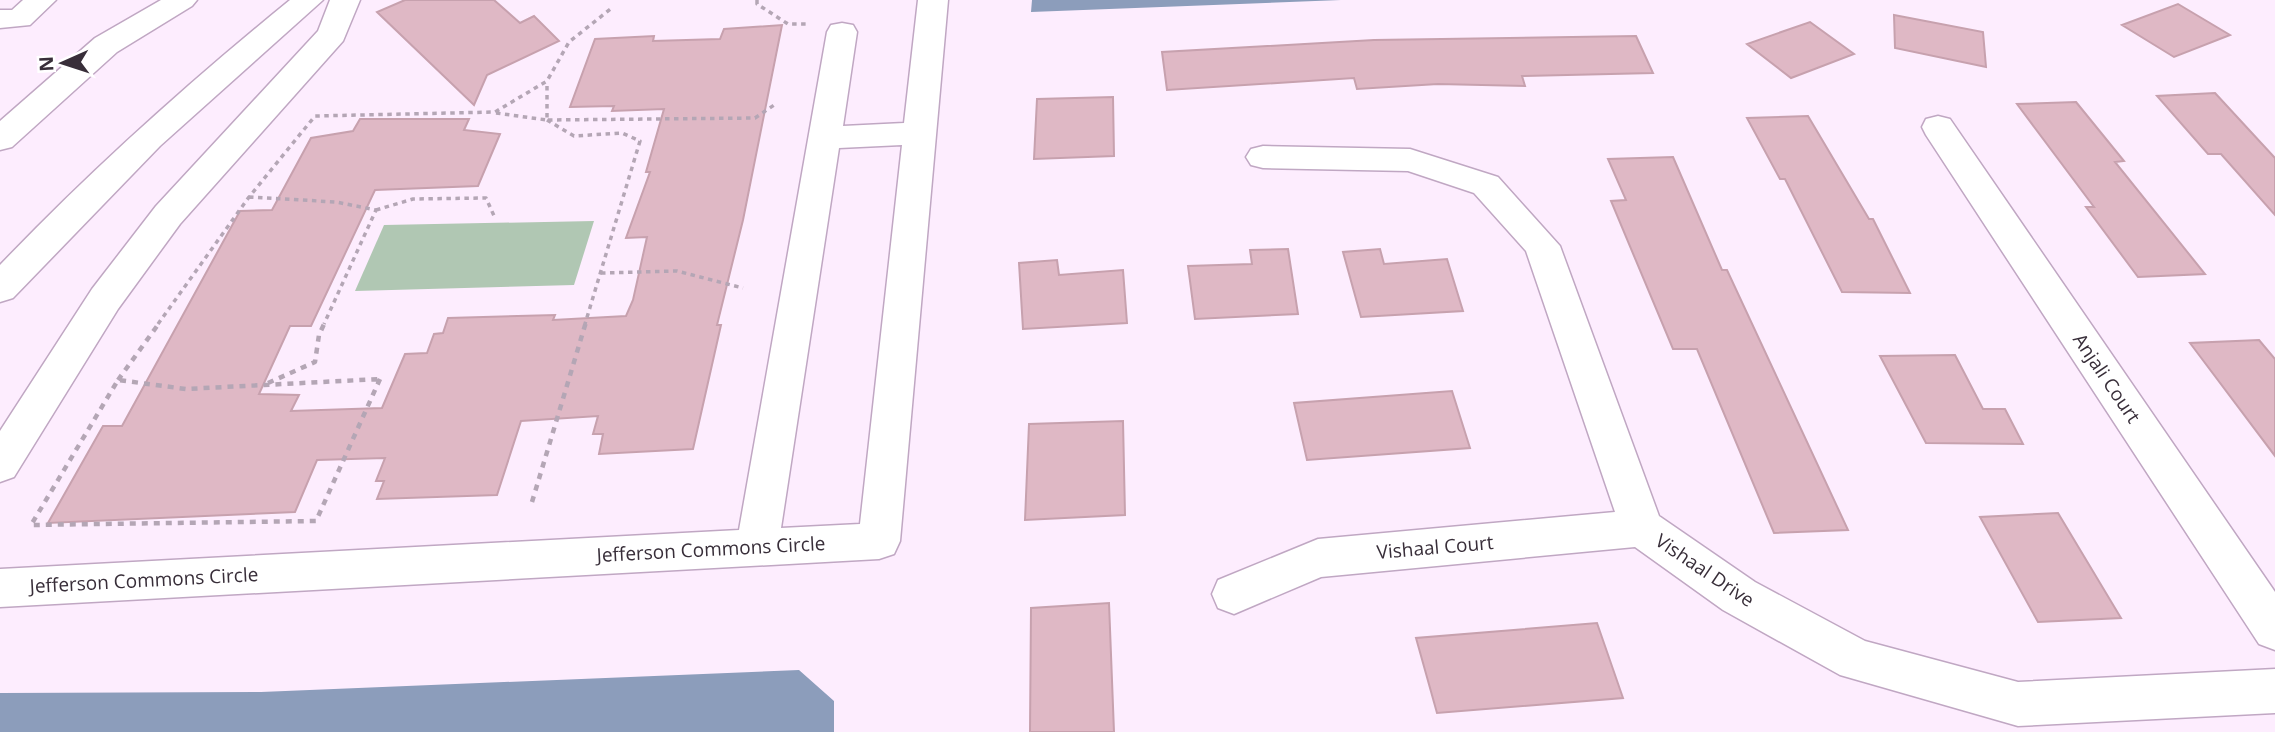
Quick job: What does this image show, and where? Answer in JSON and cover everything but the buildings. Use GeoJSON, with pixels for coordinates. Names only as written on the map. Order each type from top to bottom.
{"type":"FeatureCollection","features":[{"type":"Feature","properties":{"kind":"street"},"geometry":{"type":"LineString","coordinates":[[0,19],[19,19],[41,0]]}},
{"type":"Feature","properties":{"kind":"street"},"geometry":{"type":"LineString","coordinates":[[0,139],[106,45],[144,0]]}},
{"type":"Feature","properties":{"kind":"street"},"geometry":{"type":"LineString","coordinates":[[106,45],[182,0]]}},
{"type":"Feature","properties":{"kind":"street"},"geometry":{"type":"LineString","coordinates":[[0,288],[63,219],[204,84],[308,0]]}},
{"type":"Feature","properties":{"kind":"street"},"geometry":{"type":"LineString","coordinates":[[0,465],[104,299],[168,215],[332,34],[345,0]]}},
{"type":"Feature","properties":{"kind":"street","name":"Jefferson Commons Circle"},"geometry":{"type":"LineString","coordinates":[[0,588],[878,541],[933,0]]}},
{"type":"Feature","properties":{"kind":"street"},"geometry":{"type":"LineString","coordinates":[[757,547],[824,138],[831,28]]}},
{"type":"Feature","properties":{"kind":"street","name":"Anjali Court"},"geometry":{"type":"LineString","coordinates":[[1938,127],[2275,630]]}},
{"type":"Feature","properties":{"kind":"street"},"geometry":{"type":"LineString","coordinates":[[824,138],[920,133]]}},
{"type":"Feature","properties":{"kind":"street","name":"Vishaal Drive"},"geometry":{"type":"LineString","coordinates":[[1263,157],[1410,160],[1486,185],[1542,246],[1642,528],[1739,596],[1856,660],[2018,704],[2275,691]]}},
{"type":"Feature","properties":{"kind":"street","name":"Vishaal Court"},"geometry":{"type":"LineString","coordinates":[[1234,594],[1318,558],[1642,528]]}},
{"type":"Feature","properties":{"kind":"path"},"geometry":{"type":"LineString","coordinates":[[757,0],[757,4],[788,24],[831,28]]}},
{"type":"Feature","properties":{"kind":"path"},"geometry":{"type":"LineString","coordinates":[[547,120],[547,81],[569,41],[613,7]]}},
{"type":"Feature","properties":{"kind":"path"},"geometry":{"type":"LineString","coordinates":[[495,112],[547,81]]}},
{"type":"Feature","properties":{"kind":"path"},"geometry":{"type":"LineString","coordinates":[[118,380],[186,389],[380,379],[316,521],[31,525],[118,380],[249,197],[315,116],[495,112],[547,120],[755,118],[777,103]]}},
{"type":"Feature","properties":{"kind":"path"},"geometry":{"type":"LineString","coordinates":[[532,502],[640,141],[622,133],[574,136],[547,120]]}},
{"type":"Feature","properties":{"kind":"path"},"geometry":{"type":"LineString","coordinates":[[249,197],[336,202],[376,210],[414,199],[486,198],[495,218]]}},
{"type":"Feature","properties":{"kind":"path"},"geometry":{"type":"LineString","coordinates":[[264,385],[315,362],[319,335],[376,210]]}},
{"type":"Feature","properties":{"kind":"path"},"geometry":{"type":"LineString","coordinates":[[601,274],[677,271],[743,288]]}},
{"type":"Feature","properties":{"kind":"green space"},"geometry":{"type":"Polygon","coordinates":[[[594,221],[574,285],[355,291],[384,225],[594,221]]]}},
{"type":"Feature","properties":{"kind":"water"},"geometry":{"type":"Polygon","coordinates":[[[1032,0],[1341,0],[1031,12],[1032,0]]]}},
{"type":"Feature","properties":{"kind":"water"},"geometry":{"type":"Polygon","coordinates":[[[799,670],[834,701],[834,732],[0,732],[0,693],[261,692],[799,670]]]}}]}
